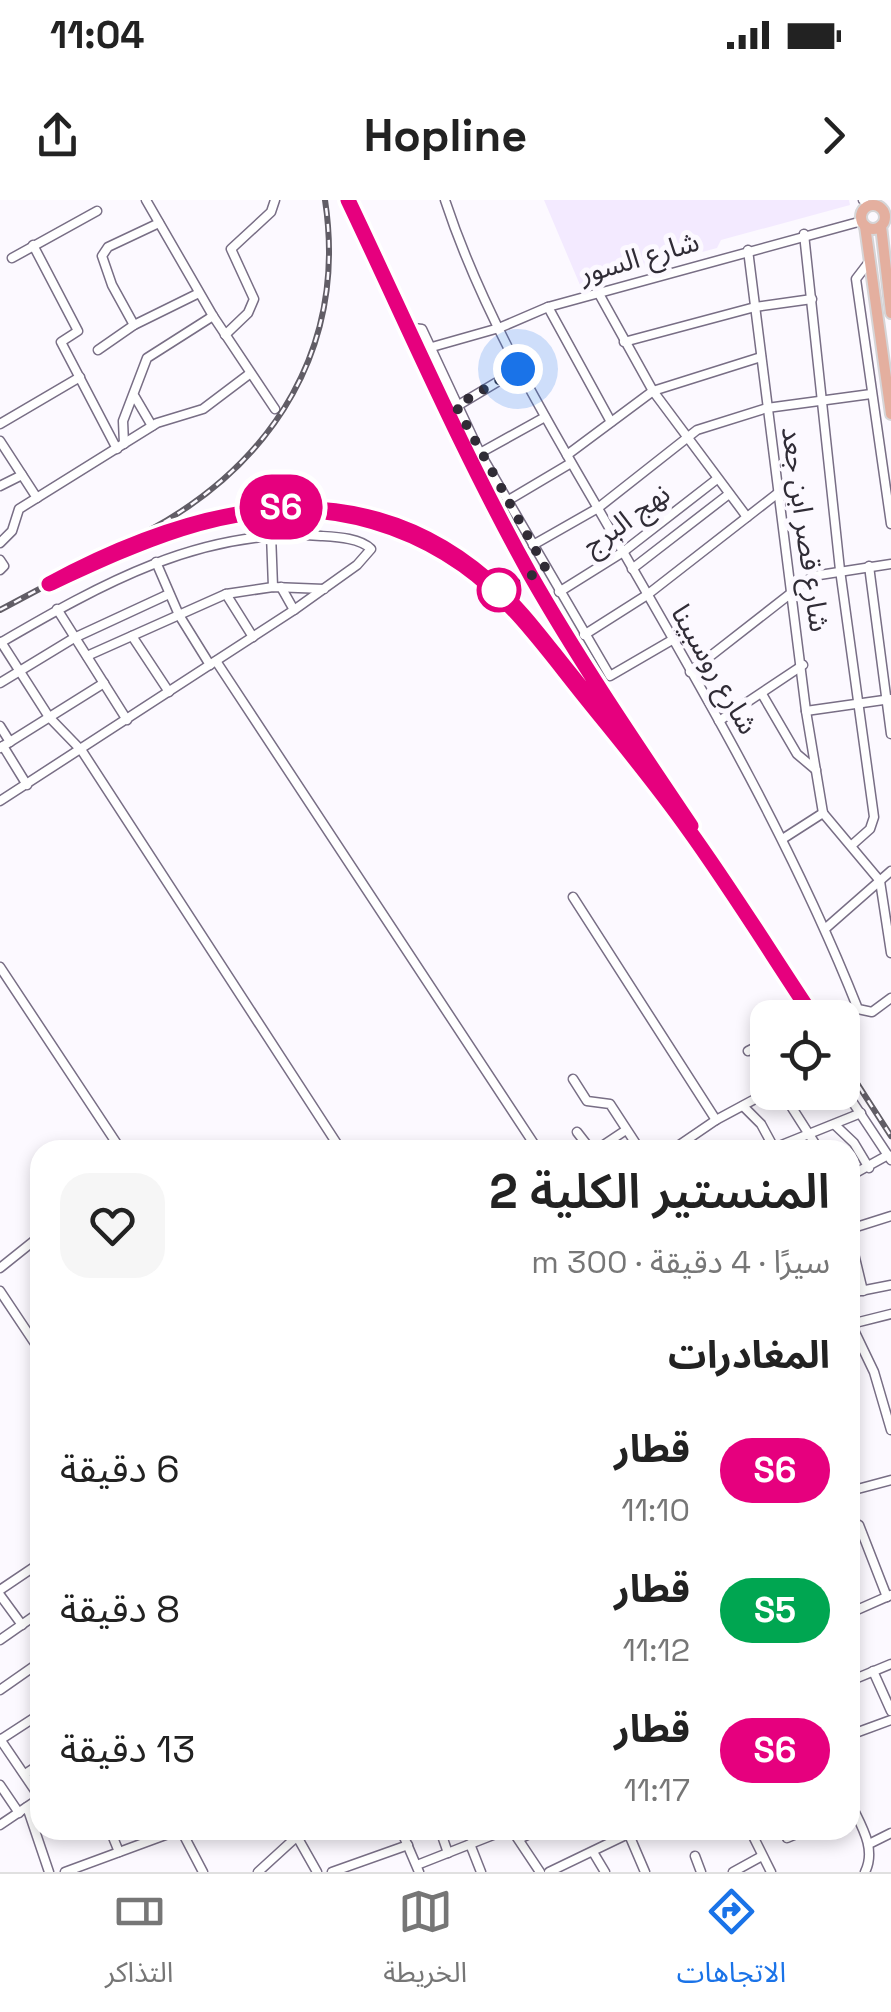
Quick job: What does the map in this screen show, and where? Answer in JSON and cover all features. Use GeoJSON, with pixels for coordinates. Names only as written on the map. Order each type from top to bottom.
{"type":"FeatureCollection","features":[{"type":"Feature","properties":{"kind":"main road"},"geometry":{"type":"LineString","coordinates":[[864,209],[882,207],[891,313]]}},
{"type":"Feature","properties":{"kind":"main road"},"geometry":{"type":"LineString","coordinates":[[864,209],[885,223]]}},
{"type":"Feature","properties":{"kind":"main road"},"geometry":{"type":"LineString","coordinates":[[864,209],[891,414]]}},
{"type":"Feature","properties":{"kind":"street"},"geometry":{"type":"LineString","coordinates":[[146,200],[212,316],[275,409]]}},
{"type":"Feature","properties":{"kind":"street"},"geometry":{"type":"LineString","coordinates":[[225,336],[248,313],[254,298],[231,249],[271,212],[274,200]]}},
{"type":"Feature","properties":{"kind":"street","name":"شارع روسبينا"},"geometry":{"type":"LineString","coordinates":[[445,200],[518,369],[784,838],[858,1009],[872,1012],[891,998]]}},
{"type":"Feature","properties":{"kind":"street","name":"شارع السور"},"geometry":{"type":"LineString","coordinates":[[432,347],[498,328],[548,307],[804,234],[864,209]]}},
{"type":"Feature","properties":{"kind":"street"},"geometry":{"type":"LineString","coordinates":[[12,258],[97,211]]}},
{"type":"Feature","properties":{"kind":"street"},"geometry":{"type":"LineString","coordinates":[[134,325],[112,285],[102,256],[108,247],[160,223]]}},
{"type":"Feature","properties":{"kind":"street"},"geometry":{"type":"LineString","coordinates":[[804,234],[840,570],[874,817],[870,829],[852,845]]}},
{"type":"Feature","properties":{"kind":"street"},"geometry":{"type":"LineString","coordinates":[[33,245],[70,309],[78,332],[61,342],[120,446]]}},
{"type":"Feature","properties":{"kind":"street","name":"شارع قصر ابن جعد"},"geometry":{"type":"LineString","coordinates":[[748,250],[790,592],[823,813]]}},
{"type":"Feature","properties":{"kind":"street"},"geometry":{"type":"LineString","coordinates":[[869,262],[856,279],[891,524]]}},
{"type":"Feature","properties":{"kind":"street"},"geometry":{"type":"LineString","coordinates":[[598,292],[653,390],[746,517]]}},
{"type":"Feature","properties":{"kind":"street"},"geometry":{"type":"LineString","coordinates":[[98,350],[134,325],[198,293]]}},
{"type":"Feature","properties":{"kind":"street"},"geometry":{"type":"LineString","coordinates":[[624,342],[754,307],[812,299]]}},
{"type":"Feature","properties":{"kind":"street"},"geometry":{"type":"LineString","coordinates":[[548,307],[611,422]]}},
{"type":"Feature","properties":{"kind":"street"},"geometry":{"type":"LineString","coordinates":[[120,446],[123,421],[147,358],[212,316]]}},
{"type":"Feature","properties":{"kind":"street"},"geometry":{"type":"LineString","coordinates":[[413,328],[422,328],[480,453],[610,676],[672,640]]}},
{"type":"Feature","properties":{"kind":"street"},"geometry":{"type":"LineString","coordinates":[[506,501],[569,459],[653,390],[762,357]]}},
{"type":"Feature","properties":{"kind":"street"},"geometry":{"type":"LineString","coordinates":[[456,406],[518,369]]}},
{"type":"Feature","properties":{"kind":"street"},"geometry":{"type":"LineString","coordinates":[[0,543],[12,531],[17,512],[37,498],[152,426],[192,415],[248,374]]}},
{"type":"Feature","properties":{"kind":"street"},"geometry":{"type":"LineString","coordinates":[[0,424],[80,377]]}},
{"type":"Feature","properties":{"kind":"street"},"geometry":{"type":"LineString","coordinates":[[533,546],[598,508],[685,437],[767,408],[870,394]]}},
{"type":"Feature","properties":{"kind":"street"},"geometry":{"type":"LineString","coordinates":[[135,397],[152,426]]}},
{"type":"Feature","properties":{"kind":"street"},"geometry":{"type":"LineString","coordinates":[[480,453],[545,417]]}},
{"type":"Feature","properties":{"kind":"street"},"geometry":{"type":"LineString","coordinates":[[0,442],[37,498]]}},
{"type":"Feature","properties":{"kind":"street"},"geometry":{"type":"LineString","coordinates":[[0,486],[22,476]]}},
{"type":"Feature","properties":{"kind":"street","name":"نهج البرج"},"geometry":{"type":"LineString","coordinates":[[559,592],[622,552],[717,478]]}},
{"type":"Feature","properties":{"kind":"street"},"geometry":{"type":"LineString","coordinates":[[584,634],[647,596],[778,493]]}},
{"type":"Feature","properties":{"kind":"street"},"geometry":{"type":"LineString","coordinates":[[632,569],[729,494]]}},
{"type":"Feature","properties":{"kind":"street"},"geometry":{"type":"LineString","coordinates":[[271,534],[277,587],[294,610]]}},
{"type":"Feature","properties":{"kind":"street"},"geometry":{"type":"LineString","coordinates":[[0,801],[82,751],[324,590],[357,565],[370,546],[336,537],[271,534],[202,546],[156,562],[1,642],[49,717],[82,751],[335,1140]]}},
{"type":"Feature","properties":{"kind":"street"},"geometry":{"type":"LineString","coordinates":[[0,560],[4,566],[0,570]]}},
{"type":"Feature","properties":{"kind":"street"},"geometry":{"type":"LineString","coordinates":[[156,562],[178,614],[531,1140]]}},
{"type":"Feature","properties":{"kind":"street"},"geometry":{"type":"LineString","coordinates":[[690,672],[813,576],[891,564]]}},
{"type":"Feature","properties":{"kind":"street"},"geometry":{"type":"LineString","coordinates":[[869,566],[891,734]]}},
{"type":"Feature","properties":{"kind":"street"},"geometry":{"type":"LineString","coordinates":[[87,656],[226,594],[277,587],[324,590]]}},
{"type":"Feature","properties":{"kind":"street"},"geometry":{"type":"LineString","coordinates":[[0,684],[74,638],[169,594]]}},
{"type":"Feature","properties":{"kind":"street"},"geometry":{"type":"LineString","coordinates":[[226,594],[252,637]]}},
{"type":"Feature","properties":{"kind":"street"},"geometry":{"type":"LineString","coordinates":[[57,610],[127,720]]}},
{"type":"Feature","properties":{"kind":"street"},"geometry":{"type":"LineString","coordinates":[[132,636],[170,692]]}},
{"type":"Feature","properties":{"kind":"street"},"geometry":{"type":"LineString","coordinates":[[719,721],[802,665]]}},
{"type":"Feature","properties":{"kind":"street"},"geometry":{"type":"LineString","coordinates":[[4,745],[104,683]]}},
{"type":"Feature","properties":{"kind":"street"},"geometry":{"type":"LineString","coordinates":[[762,694],[797,754],[816,770]]}},
{"type":"Feature","properties":{"kind":"street"},"geometry":{"type":"LineString","coordinates":[[806,711],[888,699]]}},
{"type":"Feature","properties":{"kind":"street"},"geometry":{"type":"LineString","coordinates":[[0,726],[4,745],[27,785]]}},
{"type":"Feature","properties":{"kind":"street"},"geometry":{"type":"LineString","coordinates":[[784,838],[823,813],[880,881],[891,952]]}},
{"type":"Feature","properties":{"kind":"street"},"geometry":{"type":"LineString","coordinates":[[826,928],[891,871]]}},
{"type":"Feature","properties":{"kind":"street"},"geometry":{"type":"LineString","coordinates":[[573,897],[716,1120]]}},
{"type":"Feature","properties":{"kind":"street"},"geometry":{"type":"LineString","coordinates":[[0,967],[114,1140]]}},
{"type":"Feature","properties":{"kind":"street"},"geometry":{"type":"LineString","coordinates":[[574,1079],[587,1101],[610,1104],[633,1140]]}},
{"type":"Feature","properties":{"kind":"street"},"geometry":{"type":"LineString","coordinates":[[694,1140],[716,1120],[750,1102]]}},
{"type":"Feature","properties":{"kind":"street"},"geometry":{"type":"LineString","coordinates":[[743,1106],[762,1124],[770,1140]]}},
{"type":"Feature","properties":{"kind":"street"},"geometry":{"type":"LineString","coordinates":[[793,1110],[811,1140]]}},
{"type":"Feature","properties":{"kind":"street"},"geometry":{"type":"LineString","coordinates":[[858,1110],[890,1158],[860,1172]]}},
{"type":"Feature","properties":{"kind":"street"},"geometry":{"type":"LineString","coordinates":[[797,1140],[860,1113]]}},
{"type":"Feature","properties":{"kind":"street"},"geometry":{"type":"LineString","coordinates":[[835,1125],[851,1140]]}},
{"type":"Feature","properties":{"kind":"street"},"geometry":{"type":"LineString","coordinates":[[610,1140],[626,1130]]}},
{"type":"Feature","properties":{"kind":"street"},"geometry":{"type":"LineString","coordinates":[[577,1132],[585,1140]]}},
{"type":"Feature","properties":{"kind":"street"},"geometry":{"type":"LineString","coordinates":[[860,1153],[869,1168]]}},
{"type":"Feature","properties":{"kind":"street"},"geometry":{"type":"LineString","coordinates":[[860,1226],[891,1216]]}},
{"type":"Feature","properties":{"kind":"street"},"geometry":{"type":"LineString","coordinates":[[0,1268],[30,1244]]}},
{"type":"Feature","properties":{"kind":"street"},"geometry":{"type":"LineString","coordinates":[[860,1278],[863,1290]]}},
{"type":"Feature","properties":{"kind":"street"},"geometry":{"type":"LineString","coordinates":[[860,1291],[891,1285]]}},
{"type":"Feature","properties":{"kind":"street"},"geometry":{"type":"LineString","coordinates":[[0,1291],[30,1336]]}},
{"type":"Feature","properties":{"kind":"street"},"geometry":{"type":"LineString","coordinates":[[860,1321],[891,1314]]}},
{"type":"Feature","properties":{"kind":"street"},"geometry":{"type":"LineString","coordinates":[[860,1351],[874,1372],[891,1430]]}},
{"type":"Feature","properties":{"kind":"street"},"geometry":{"type":"LineString","coordinates":[[860,1488],[891,1480]]}},
{"type":"Feature","properties":{"kind":"street"},"geometry":{"type":"LineString","coordinates":[[860,1527],[889,1596],[860,1608]]}},
{"type":"Feature","properties":{"kind":"street"},"geometry":{"type":"LineString","coordinates":[[22,1625],[0,1590],[30,1570]]}},
{"type":"Feature","properties":{"kind":"street"},"geometry":{"type":"LineString","coordinates":[[0,1640],[30,1619]]}},
{"type":"Feature","properties":{"kind":"street"},"geometry":{"type":"LineString","coordinates":[[860,1677],[891,1664]]}},
{"type":"Feature","properties":{"kind":"street"},"geometry":{"type":"LineString","coordinates":[[2,1685],[30,1668]]}},
{"type":"Feature","properties":{"kind":"street"},"geometry":{"type":"LineString","coordinates":[[874,1671],[891,1711]]}},
{"type":"Feature","properties":{"kind":"street"},"geometry":{"type":"LineString","coordinates":[[30,1720],[0,1740],[30,1782]]}},
{"type":"Feature","properties":{"kind":"street"},"geometry":{"type":"LineString","coordinates":[[860,1732],[891,1720]]}},
{"type":"Feature","properties":{"kind":"street"},"geometry":{"type":"LineString","coordinates":[[25,1774],[30,1771]]}},
{"type":"Feature","properties":{"kind":"street"},"geometry":{"type":"LineString","coordinates":[[0,1784],[23,1810],[30,1827]]}},
{"type":"Feature","properties":{"kind":"street"},"geometry":{"type":"LineString","coordinates":[[0,1825],[30,1805]]}},
{"type":"Feature","properties":{"kind":"street"},"geometry":{"type":"LineString","coordinates":[[860,1827],[868,1844],[865,1872]]}},
{"type":"Feature","properties":{"kind":"street"},"geometry":{"type":"LineString","coordinates":[[868,1844],[891,1833]]}},
{"type":"Feature","properties":{"kind":"street"},"geometry":{"type":"LineString","coordinates":[[35,1840],[48,1872]]}},
{"type":"Feature","properties":{"kind":"street"},"geometry":{"type":"LineString","coordinates":[[114,1840],[119,1852]]}},
{"type":"Feature","properties":{"kind":"street"},"geometry":{"type":"LineString","coordinates":[[65,1872],[152,1840]]}},
{"type":"Feature","properties":{"kind":"street"},"geometry":{"type":"LineString","coordinates":[[185,1840],[199,1871]]}},
{"type":"Feature","properties":{"kind":"street"},"geometry":{"type":"LineString","coordinates":[[258,1872],[289,1840]]}},
{"type":"Feature","properties":{"kind":"street"},"geometry":{"type":"LineString","coordinates":[[302,1840],[317,1872]]}},
{"type":"Feature","properties":{"kind":"street"},"geometry":{"type":"LineString","coordinates":[[406,1840],[418,1868],[481,1840]]}},
{"type":"Feature","properties":{"kind":"street"},"geometry":{"type":"LineString","coordinates":[[443,1840],[448,1853]]}},
{"type":"Feature","properties":{"kind":"street"},"geometry":{"type":"LineString","coordinates":[[519,1840],[540,1872]]}},
{"type":"Feature","properties":{"kind":"street"},"geometry":{"type":"LineString","coordinates":[[549,1872],[613,1840]]}},
{"type":"Feature","properties":{"kind":"street"},"geometry":{"type":"LineString","coordinates":[[631,1840],[645,1872]]}},
{"type":"Feature","properties":{"kind":"street"},"geometry":{"type":"LineString","coordinates":[[755,1840],[770,1872]]}},
{"type":"Feature","properties":{"kind":"street"},"geometry":{"type":"LineString","coordinates":[[332,1872],[408,1844]]}},
{"type":"Feature","properties":{"kind":"street"},"geometry":{"type":"LineString","coordinates":[[470,1844],[481,1872]]}},
{"type":"Feature","properties":{"kind":"street"},"geometry":{"type":"LineString","coordinates":[[593,1852],[605,1872]]}},
{"type":"Feature","properties":{"kind":"street"},"geometry":{"type":"LineString","coordinates":[[695,1856],[701,1872]]}},
{"type":"Feature","properties":{"kind":"street"},"geometry":{"type":"LineString","coordinates":[[733,1872],[762,1856]]}},
{"type":"Feature","properties":{"kind":"shaded area"},"geometry":{"type":"Polygon","coordinates":[[[544,200],[849,200],[850,205],[721,240],[717,248],[580,285],[544,200]]]}},
{"type":"Feature","properties":{"kind":"railway"},"geometry":{"type":"LineString","coordinates":[[150,530],[194,502],[233,470],[266,434],[293,394],[312,350],[325,303],[329,253],[325,200]]}},
{"type":"Feature","properties":{"kind":"railway"},"geometry":{"type":"LineString","coordinates":[[344,200],[454,435],[526,574],[629,743],[802,1000]]}},
{"type":"Feature","properties":{"kind":"railway"},"geometry":{"type":"LineString","coordinates":[[49,584],[105,559],[217,521],[272,512],[327,512],[382,523],[436,547],[488,585],[530,628],[592,706]]}},
{"type":"Feature","properties":{"kind":"railway"},"geometry":{"type":"LineString","coordinates":[[0,610],[62,577]]}},
{"type":"Feature","properties":{"kind":"railway"},"geometry":{"type":"LineString","coordinates":[[860,1088],[891,1136]]}},
{"type":"Feature","properties":{"kind":"train","name":"S6"},"geometry":{"type":"LineString","coordinates":[[348,200],[470,458],[531,575],[574,649],[691,826],[506,596],[442,547],[398,526],[313,507],[266,507],[216,516],[153,536],[96,558],[49,584],[154,539],[216,519],[267,511],[313,510],[355,517],[423,540],[486,582],[527,624],[688,828],[802,1000]]}},
{"type":"Feature","properties":{"kind":"route"},"geometry":{"type":"LineString","coordinates":[[499,590],[546,569],[456,406],[518,369]]}}]}
